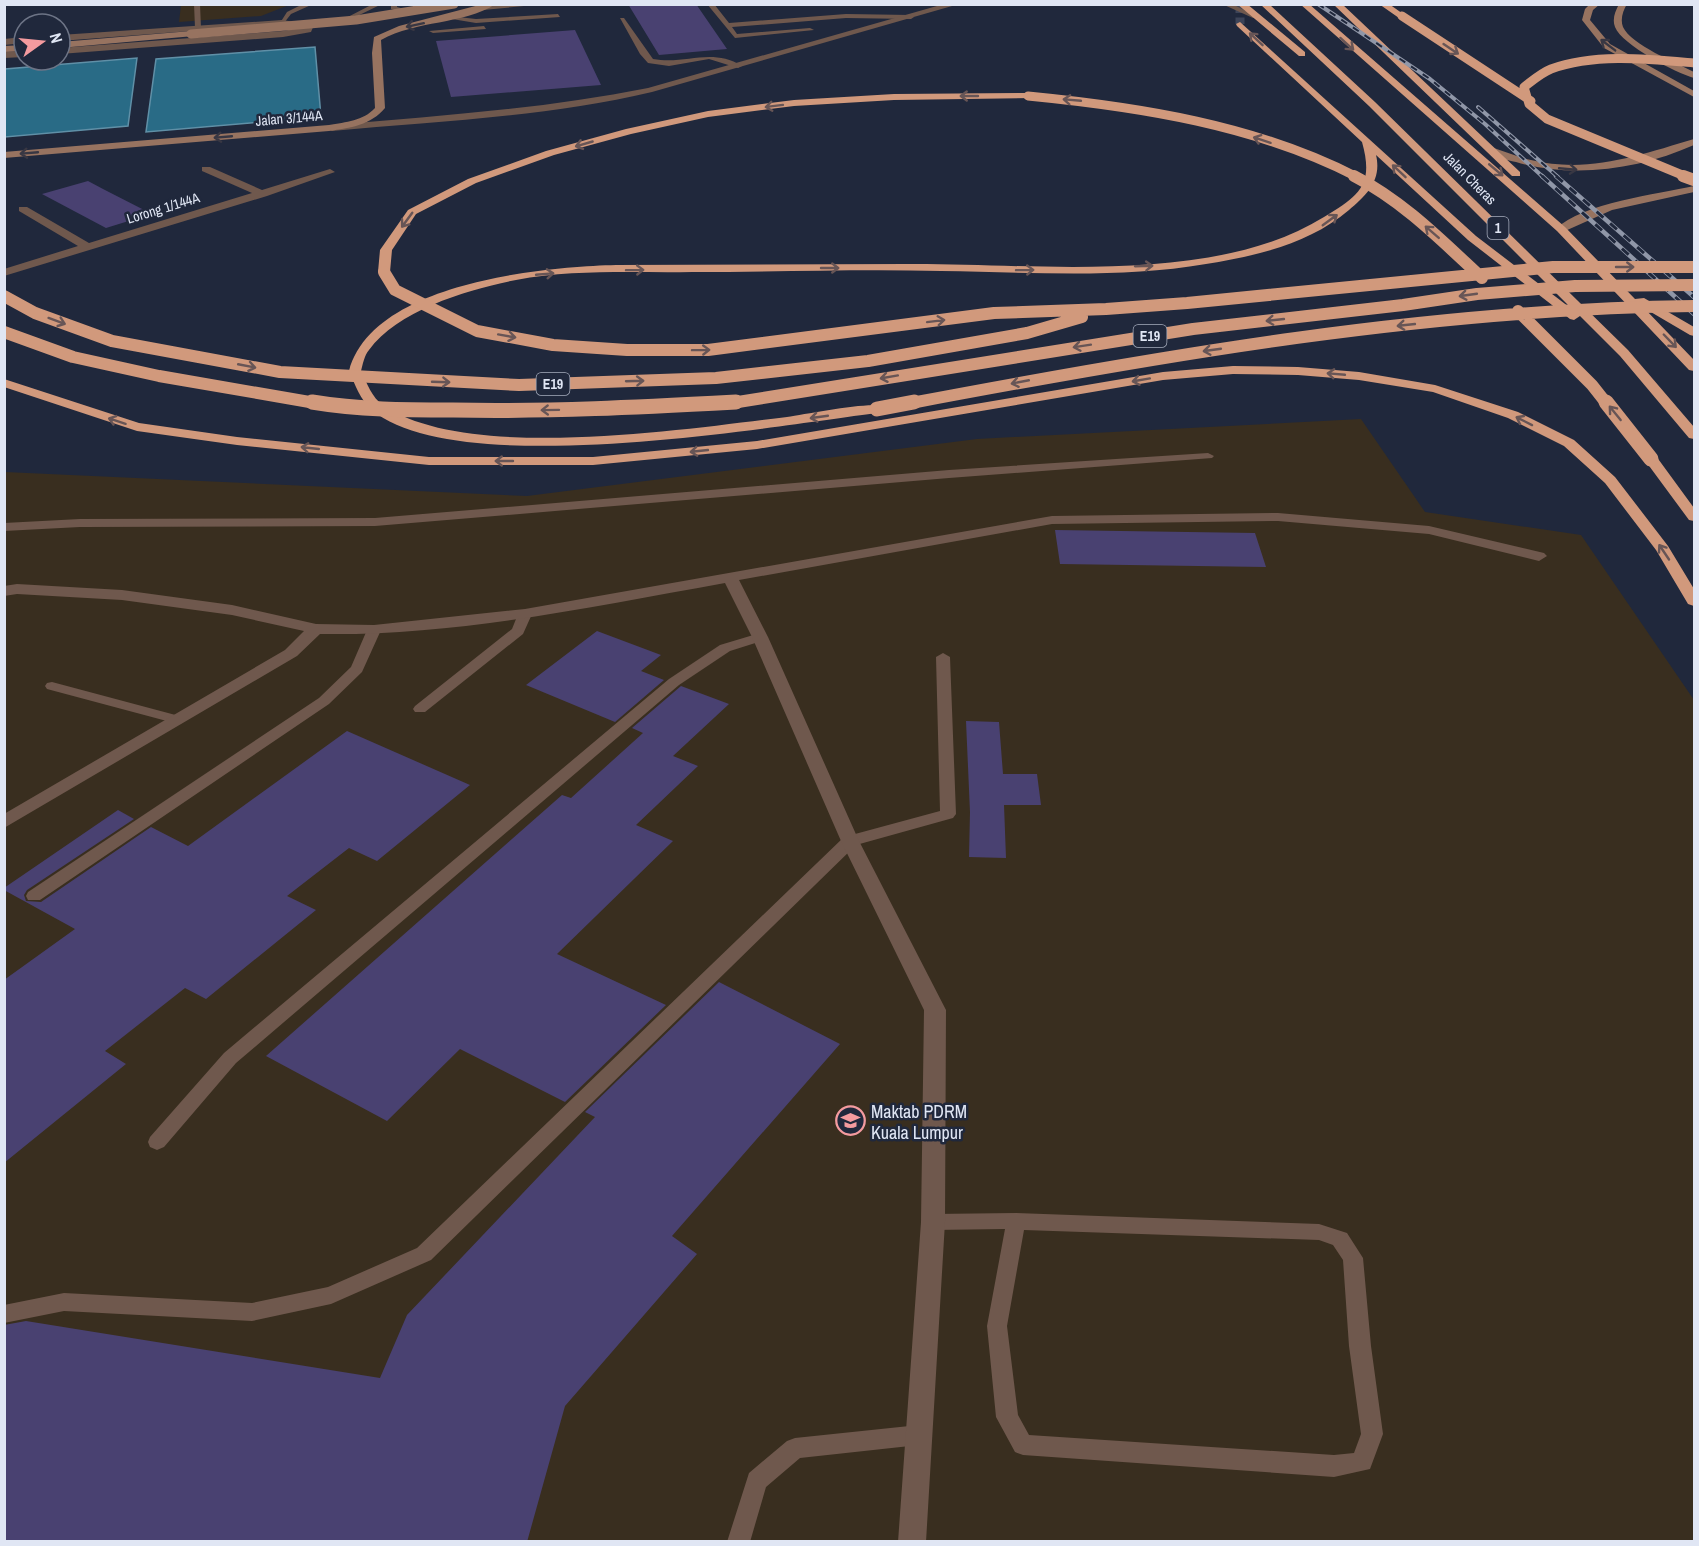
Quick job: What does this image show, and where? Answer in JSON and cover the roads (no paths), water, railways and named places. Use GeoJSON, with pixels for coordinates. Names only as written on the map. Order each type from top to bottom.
{"type":"FeatureCollection","features":[{"type":"Feature","properties":{"kind":"highway"},"geometry":{"type":"LineString","coordinates":[[1241,4],[1297,51],[1330,68]]}},
{"type":"Feature","properties":{"kind":"highway","name":"Jalan Cheras"},"geometry":{"type":"LineString","coordinates":[[1264,4],[1330,68],[1372,104],[1624,352],[1695,435]]}},
{"type":"Feature","properties":{"kind":"highway","name":"Jalan Cheras"},"geometry":{"type":"LineString","coordinates":[[1304,4],[1372,67],[1525,195],[1695,367]]}},
{"type":"Feature","properties":{"kind":"highway"},"geometry":{"type":"LineString","coordinates":[[1337,4],[1514,170],[1525,195]]}},
{"type":"Feature","properties":{"kind":"highway"},"geometry":{"type":"LineString","coordinates":[[1383,4],[1543,109],[1695,174]]}},
{"type":"Feature","properties":{"kind":"highway"},"geometry":{"type":"LineString","coordinates":[[1240,24],[1472,238],[1624,352]]}},
{"type":"Feature","properties":{"kind":"highway"},"geometry":{"type":"LineString","coordinates":[[1695,63],[1612,60],[1564,65],[1549,69],[1524,87],[1524,99],[1537,113],[1553,122],[1695,180]]}},
{"type":"Feature","properties":{"kind":"highway"},"geometry":{"type":"LineString","coordinates":[[1106,309],[994,313],[708,350],[627,350],[553,345],[477,331],[395,290],[384,272],[386,250],[412,212],[472,181],[550,153],[629,131],[708,114],[794,104],[894,97],[1028,96],[1085,101],[1210,123],[1334,165],[1385,194],[1430,230],[1534,326],[1592,385],[1695,517]]}},
{"type":"Feature","properties":{"kind":"highway"},"geometry":{"type":"LineString","coordinates":[[1367,141],[1373,169],[1367,187],[1337,216],[1314,231],[1274,247],[1224,258],[1158,266],[576,271],[495,280],[465,289],[397,320],[375,335],[361,352],[355,371],[364,392],[377,408],[402,422],[448,434],[502,442],[593,441],[743,427],[877,409],[1069,373],[1312,335],[1623,306],[1695,306]]}},
{"type":"Feature","properties":{"kind":"highway","name":"E19"},"geometry":{"type":"LineString","coordinates":[[4,296],[35,313],[112,341],[280,372],[519,385],[716,378],[868,361],[1027,333],[1106,309],[1553,267],[1695,267]]}},
{"type":"Feature","properties":{"kind":"highway","name":"E19"},"geometry":{"type":"LineString","coordinates":[[4,332],[73,357],[137,372],[353,409],[496,411],[609,409],[738,402],[1193,329],[1403,305],[1477,294],[1575,286],[1695,285]]}},
{"type":"Feature","properties":{"kind":"highway"},"geometry":{"type":"LineString","coordinates":[[1615,286],[1695,332]]}},
{"type":"Feature","properties":{"kind":"highway"},"geometry":{"type":"LineString","coordinates":[[4,383],[137,428],[429,461],[593,461],[757,445],[1163,376],[1233,370],[1298,371],[1359,376],[1435,389],[1512,415],[1569,443],[1610,480],[1663,549],[1695,601]]}},
{"type":"Feature","properties":{"kind":"street"},"geometry":{"type":"LineString","coordinates":[[72,44],[414,14],[454,4]]}},
{"type":"Feature","properties":{"kind":"street"},"geometry":{"type":"LineString","coordinates":[[328,128],[559,108],[605,100],[738,66],[955,4]]}},
{"type":"Feature","properties":{"kind":"street"},"geometry":{"type":"LineString","coordinates":[[1596,4],[1590,9],[1586,20],[1607,46],[1695,94]]}},
{"type":"Feature","properties":{"kind":"street"},"geometry":{"type":"LineString","coordinates":[[1623,4],[1617,19],[1621,31],[1661,59],[1695,75]]}},
{"type":"Feature","properties":{"kind":"street"},"geometry":{"type":"LineString","coordinates":[[428,119],[395,116],[380,108],[377,39],[391,31],[449,18],[488,6]]}},
{"type":"Feature","properties":{"kind":"street"},"geometry":{"type":"LineString","coordinates":[[72,37],[282,22],[310,25],[308,30],[283,34],[72,50]]}},
{"type":"Feature","properties":{"kind":"street","name":"Jalan 3/144A"},"geometry":{"type":"LineString","coordinates":[[4,155],[328,128],[358,123],[374,117],[380,108]]}},
{"type":"Feature","properties":{"kind":"street"},"geometry":{"type":"LineString","coordinates":[[1491,150],[1506,157],[1544,167],[1579,170],[1634,160],[1679,149],[1695,142]]}},
{"type":"Feature","properties":{"kind":"street"},"geometry":{"type":"LineString","coordinates":[[206,169],[263,194]]}},
{"type":"Feature","properties":{"kind":"street","name":"Lorong 1/144A"},"geometry":{"type":"LineString","coordinates":[[4,273],[330,172]]}},
{"type":"Feature","properties":{"kind":"street"},"geometry":{"type":"LineString","coordinates":[[1561,229],[1574,220],[1695,189]]}},
{"type":"Feature","properties":{"kind":"street"},"geometry":{"type":"LineString","coordinates":[[23,209],[87,247]]}},
{"type":"Feature","properties":{"kind":"street"},"geometry":{"type":"LineString","coordinates":[[4,591],[17,589],[122,595],[232,610],[316,629],[374,630],[525,614],[1052,520],[1278,517],[1430,530],[1539,556]]}},
{"type":"Feature","properties":{"kind":"street"},"geometry":{"type":"LineString","coordinates":[[730,578],[760,637],[850,841],[935,1010],[933,1222],[912,1542]]}},
{"type":"Feature","properties":{"kind":"street"},"geometry":{"type":"LineString","coordinates":[[4,822],[291,653],[316,629]]}},
{"type":"Feature","properties":{"kind":"lane"},"geometry":{"type":"LineString","coordinates":[[197,4],[198,28]]}},
{"type":"Feature","properties":{"kind":"lane"},"geometry":{"type":"LineString","coordinates":[[229,4],[254,4]]}},
{"type":"Feature","properties":{"kind":"lane"},"geometry":{"type":"LineString","coordinates":[[345,21],[379,4]]}},
{"type":"Feature","properties":{"kind":"lane"},"geometry":{"type":"LineString","coordinates":[[394,4],[393,8],[414,14]]}},
{"type":"Feature","properties":{"kind":"lane"},"geometry":{"type":"LineString","coordinates":[[488,6],[542,4]]}},
{"type":"Feature","properties":{"kind":"lane"},"geometry":{"type":"LineString","coordinates":[[710,4],[735,36],[810,30]]}},
{"type":"Feature","properties":{"kind":"lane"},"geometry":{"type":"LineString","coordinates":[[1225,4],[1255,17]]}},
{"type":"Feature","properties":{"kind":"lane"},"geometry":{"type":"LineString","coordinates":[[282,22],[288,13],[308,5]]}},
{"type":"Feature","properties":{"kind":"lane"},"geometry":{"type":"LineString","coordinates":[[449,18],[497,19],[558,16]]}},
{"type":"Feature","properties":{"kind":"lane"},"geometry":{"type":"LineString","coordinates":[[727,25],[846,16],[911,17]]}},
{"type":"Feature","properties":{"kind":"lane"},"geometry":{"type":"LineString","coordinates":[[433,31],[500,27],[497,19]]}},
{"type":"Feature","properties":{"kind":"lane"},"geometry":{"type":"LineString","coordinates":[[622,19],[651,61],[669,64],[709,57],[738,66]]}},
{"type":"Feature","properties":{"kind":"lane"},"geometry":{"type":"LineString","coordinates":[[4,527],[80,524],[375,522],[949,474],[1208,456]]}},
{"type":"Feature","properties":{"kind":"lane"},"geometry":{"type":"LineString","coordinates":[[420,709],[518,632],[525,614]]}},
{"type":"Feature","properties":{"kind":"lane"},"geometry":{"type":"LineString","coordinates":[[34,896],[324,701],[357,669],[374,630]]}},
{"type":"Feature","properties":{"kind":"lane"},"geometry":{"type":"LineString","coordinates":[[158,1142],[230,1058],[674,682],[725,648],[760,637]]}},
{"type":"Feature","properties":{"kind":"lane"},"geometry":{"type":"LineString","coordinates":[[4,1314],[64,1302],[252,1312],[331,1295],[424,1254],[850,841],[948,814],[943,657]]}},
{"type":"Feature","properties":{"kind":"lane"},"geometry":{"type":"LineString","coordinates":[[52,686],[178,720]]}},
{"type":"Feature","properties":{"kind":"lane"},"geometry":{"type":"LineString","coordinates":[[933,1222],[1016,1221],[1319,1232],[1340,1239],[1353,1258],[1360,1346],[1372,1434],[1362,1462],[1334,1466],[1023,1445],[1007,1417],[997,1326],[1016,1221]]}},
{"type":"Feature","properties":{"kind":"lane"},"geometry":{"type":"LineString","coordinates":[[738,1542],[757,1481],[795,1448],[919,1436]]}},
{"type":"Feature","properties":{"kind":"water"},"geometry":{"type":"Polygon","coordinates":[[[315,47],[321,117],[146,132],[156,59],[315,47]]]}},
{"type":"Feature","properties":{"kind":"water"},"geometry":{"type":"Polygon","coordinates":[[[137,58],[128,126],[5,137],[5,69],[12,68],[12,72],[72,72],[72,63],[137,58]]]}},
{"type":"Feature","properties":{"kind":"tunnel"},"geometry":{"type":"LineString","coordinates":[[1240,4],[1240,24]]}},
{"type":"Feature","properties":{"kind":"railway"},"geometry":{"type":"LineString","coordinates":[[1318,4],[1430,79],[1485,124],[1543,177]]}},
{"type":"Feature","properties":{"kind":"railway"},"geometry":{"type":"LineString","coordinates":[[1478,107],[1558,177]]}},
{"type":"Feature","properties":{"kind":"railway"},"geometry":{"type":"LineString","coordinates":[[1542,176],[1694,314]]}},
{"type":"Feature","properties":{"kind":"railway"},"geometry":{"type":"LineString","coordinates":[[1556,176],[1694,297]]}},
{"type":"Feature","properties":{"kind":"place","name":"Maktab PDRM Kuala Lumpur"},"geometry":{"type":"Point","coordinates":[850,1121]}}]}
